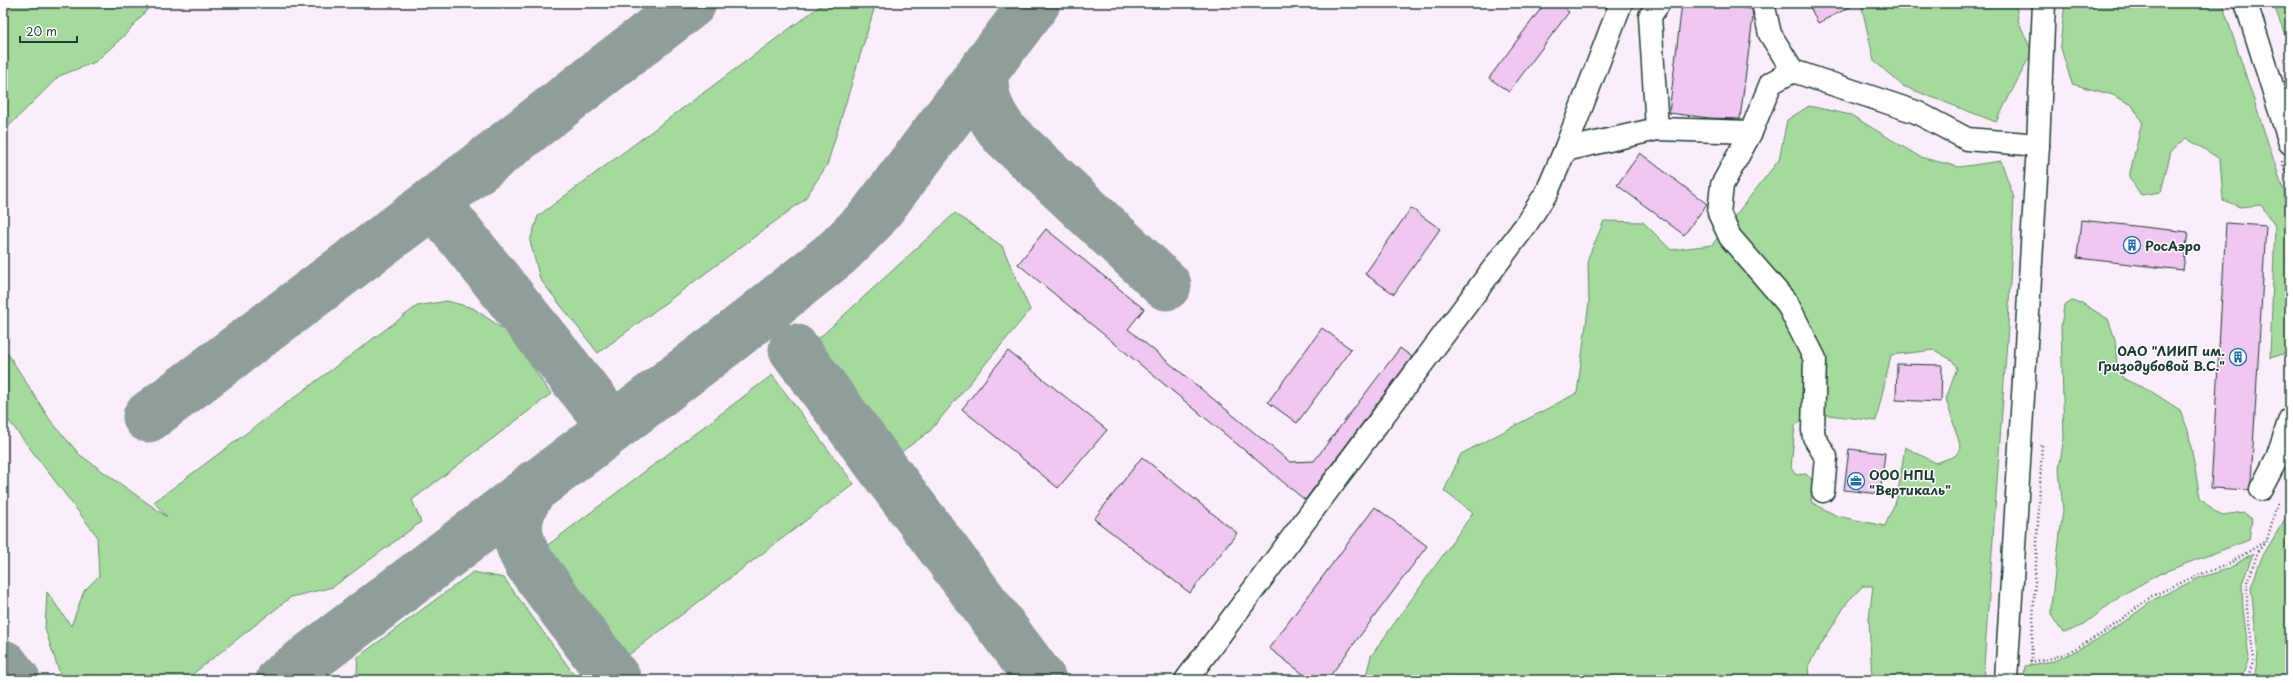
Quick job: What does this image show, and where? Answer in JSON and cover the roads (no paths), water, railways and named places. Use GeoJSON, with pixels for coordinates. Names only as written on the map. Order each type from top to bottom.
{"type":"FeatureCollection","features":[{"type":"Feature","properties":{"kind":"lane"},"geometry":{"type":"LineString","coordinates":[[1763,3],[1770,34],[1793,71],[1916,112],[1967,139],[2038,145]]}},
{"type":"Feature","properties":{"kind":"lane"},"geometry":{"type":"LineString","coordinates":[[2006,680],[2038,145],[2044,3]]}},
{"type":"Feature","properties":{"kind":"lane"},"geometry":{"type":"LineString","coordinates":[[2246,3],[2290,143]]}},
{"type":"Feature","properties":{"kind":"lane"},"geometry":{"type":"LineString","coordinates":[[1186,680],[1525,226],[1546,192],[1565,150],[1621,4],[1655,10],[1657,129]]}},
{"type":"Feature","properties":{"kind":"lane"},"geometry":{"type":"LineString","coordinates":[[1793,71],[1771,83],[1751,132],[1722,185],[1719,212],[1730,237],[1787,303],[1815,359],[1813,430],[1814,437],[1826,457],[1823,491]]}},
{"type":"Feature","properties":{"kind":"lane"},"geometry":{"type":"LineString","coordinates":[[1565,150],[1657,129],[1751,132]]}},
{"type":"Feature","properties":{"kind":"lane"},"geometry":{"type":"LineString","coordinates":[[2270,493],[2277,458],[2290,419]]}},
{"type":"Feature","properties":{"kind":"place","name":"РосАэро"},"geometry":{"type":"Point","coordinates":[2132,245]}},
{"type":"Feature","properties":{"kind":"place","name":"ОАО \"ЛИИП им. Гризодубовой В.С.\""},"geometry":{"type":"Point","coordinates":[2238,357]}},
{"type":"Feature","properties":{"kind":"place","name":"ООО НПЦ \"Вертикаль\""},"geometry":{"type":"Point","coordinates":[1856,481]}}]}
